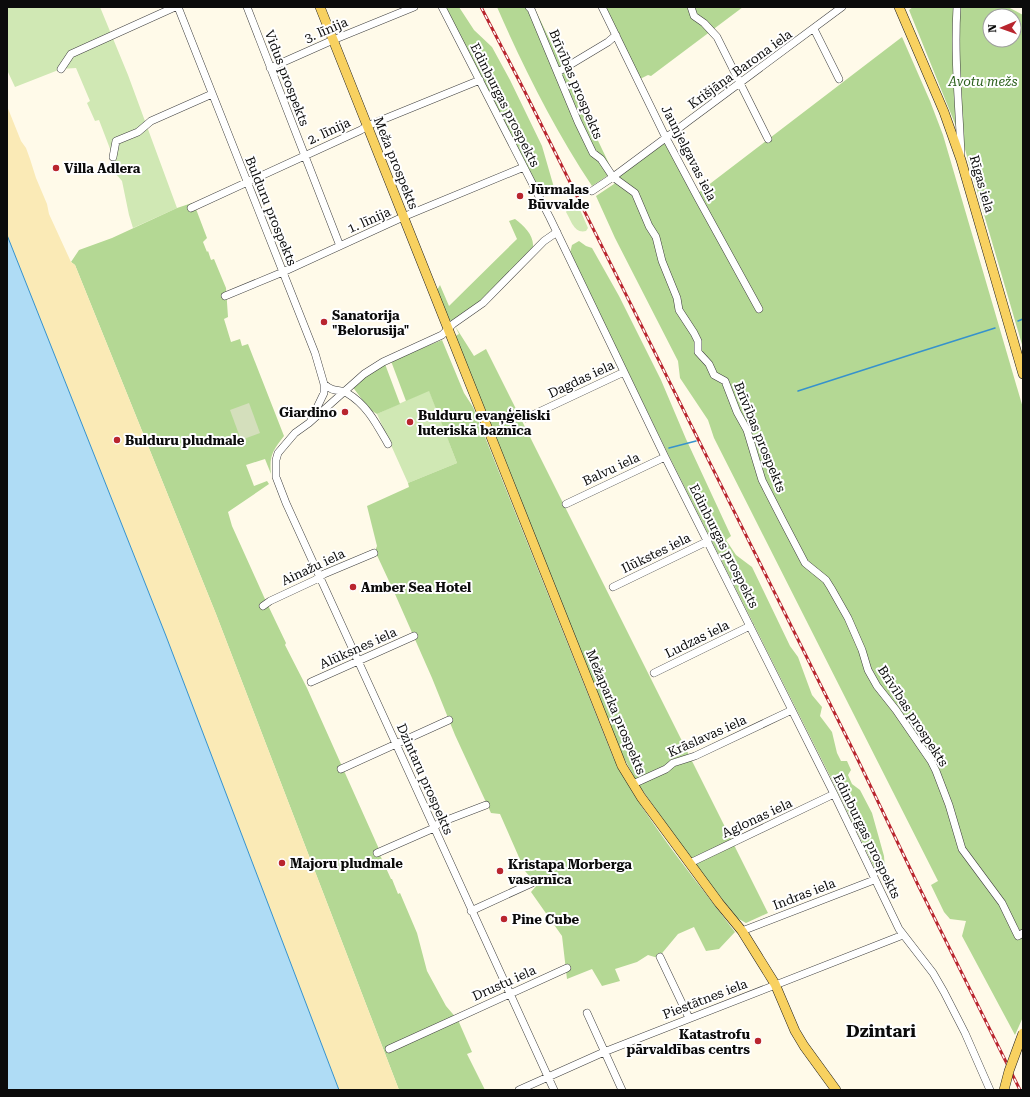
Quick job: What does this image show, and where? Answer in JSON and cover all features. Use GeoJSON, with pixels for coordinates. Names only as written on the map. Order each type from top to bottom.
{"type":"FeatureCollection","features":[{"type":"Feature","properties":{"kind":"main road","name":"Meža prospekts"},"geometry":{"type":"LineString","coordinates":[[320,7],[448,329]]}},
{"type":"Feature","properties":{"kind":"main road","name":"Rīgas iela"},"geometry":{"type":"LineString","coordinates":[[899,7],[944,112],[961,160],[1023,374]]}},
{"type":"Feature","properties":{"kind":"main road","name":"Mežaparka prospekts"},"geometry":{"type":"LineString","coordinates":[[448,329],[622,766],[633,784],[719,903],[742,931],[775,984],[795,1031],[836,1090]]}},
{"type":"Feature","properties":{"kind":"main road"},"geometry":{"type":"LineString","coordinates":[[1004,1090],[1009,1071],[1023,1033]]}},
{"type":"Feature","properties":{"kind":"street"},"geometry":{"type":"LineString","coordinates":[[61,69],[70,54],[177,7]]}},
{"type":"Feature","properties":{"kind":"street","name":"Bulduru prospekts"},"geometry":{"type":"LineString","coordinates":[[177,7],[315,353],[324,384]]}},
{"type":"Feature","properties":{"kind":"street","name":"Vidus prospekts"},"geometry":{"type":"LineString","coordinates":[[247,7],[340,246]]}},
{"type":"Feature","properties":{"kind":"street","name":"3. līnija"},"geometry":{"type":"LineString","coordinates":[[270,68],[333,40],[414,7]]}},
{"type":"Feature","properties":{"kind":"street","name":"Edinburgas prospekts"},"geometry":{"type":"LineString","coordinates":[[442,7],[557,232],[624,372],[834,794],[874,880],[903,935],[933,973],[944,992],[965,1033],[990,1090]]}},
{"type":"Feature","properties":{"kind":"street","name":"Brīvības prospekts"},"geometry":{"type":"LineString","coordinates":[[529,7],[578,122],[593,153],[601,159],[613,177],[635,193],[649,226],[656,237],[662,261],[677,298],[679,310],[698,341],[698,352],[708,364],[714,375],[725,381],[737,412],[747,430],[762,480],[805,563],[826,580],[831,588],[848,618],[862,650],[868,670],[877,686],[896,710],[936,771],[949,805],[962,848],[1002,903],[1021,935]]}},
{"type":"Feature","properties":{"kind":"street","name":"Jaunjelgavas iela"},"geometry":{"type":"LineString","coordinates":[[602,7],[666,138],[759,309]]}},
{"type":"Feature","properties":{"kind":"street"},"geometry":{"type":"LineString","coordinates":[[691,7],[694,16],[704,23],[717,37],[768,139]]}},
{"type":"Feature","properties":{"kind":"street","name":"Krišjāņa Barona iela"},"geometry":{"type":"LineString","coordinates":[[592,191],[842,7]]}},
{"type":"Feature","properties":{"kind":"street"},"geometry":{"type":"LineString","coordinates":[[957,7],[955,57],[961,160]]}},
{"type":"Feature","properties":{"kind":"street"},"geometry":{"type":"LineString","coordinates":[[814,29],[839,79]]}},
{"type":"Feature","properties":{"kind":"street"},"geometry":{"type":"LineString","coordinates":[[558,72],[608,42],[616,35]]}},
{"type":"Feature","properties":{"kind":"street","name":"2. līnija"},"geometry":{"type":"LineString","coordinates":[[191,208],[367,126],[480,80]]}},
{"type":"Feature","properties":{"kind":"street"},"geometry":{"type":"LineString","coordinates":[[113,157],[116,141],[138,132],[151,121],[212,94]]}},
{"type":"Feature","properties":{"kind":"street","name":"1. līnija"},"geometry":{"type":"LineString","coordinates":[[225,296],[283,272],[403,217],[524,167]]}},
{"type":"Feature","properties":{"kind":"street"},"geometry":{"type":"LineString","coordinates":[[309,423],[364,374],[383,362],[442,335],[453,324],[483,303],[540,244],[557,232]]}},
{"type":"Feature","properties":{"kind":"street","name":"Dagdas iela"},"geometry":{"type":"LineString","coordinates":[[526,418],[624,372]]}},
{"type":"Feature","properties":{"kind":"street"},"geometry":{"type":"LineString","coordinates":[[324,384],[332,390],[345,391],[359,401],[371,414],[388,444]]}},
{"type":"Feature","properties":{"kind":"street"},"geometry":{"type":"LineString","coordinates":[[309,423],[324,393],[324,384]]}},
{"type":"Feature","properties":{"kind":"street","name":"Dzintaru prospekts"},"geometry":{"type":"LineString","coordinates":[[309,423],[295,434],[278,453],[276,460],[276,477],[286,503],[471,911],[554,1090]]}},
{"type":"Feature","properties":{"kind":"street","name":"Balvu iela"},"geometry":{"type":"LineString","coordinates":[[566,504],[666,457]]}},
{"type":"Feature","properties":{"kind":"street","name":"Ilūkstes iela"},"geometry":{"type":"LineString","coordinates":[[613,586],[708,541]]}},
{"type":"Feature","properties":{"kind":"street","name":"Ainažu iela"},"geometry":{"type":"LineString","coordinates":[[263,606],[270,600],[374,553]]}},
{"type":"Feature","properties":{"kind":"street","name":"Ludzas iela"},"geometry":{"type":"LineString","coordinates":[[654,673],[750,626]]}},
{"type":"Feature","properties":{"kind":"street","name":"Alūksnes iela"},"geometry":{"type":"LineString","coordinates":[[312,682],[414,636]]}},
{"type":"Feature","properties":{"kind":"street","name":"Krāslavas iela"},"geometry":{"type":"LineString","coordinates":[[633,784],[666,769],[673,763],[695,756],[792,710]]}},
{"type":"Feature","properties":{"kind":"street"},"geometry":{"type":"LineString","coordinates":[[341,769],[449,720]]}},
{"type":"Feature","properties":{"kind":"street","name":"Aglonas iela"},"geometry":{"type":"LineString","coordinates":[[690,863],[834,794]]}},
{"type":"Feature","properties":{"kind":"street"},"geometry":{"type":"LineString","coordinates":[[377,853],[434,828],[439,823],[486,805]]}},
{"type":"Feature","properties":{"kind":"street","name":"Indras iela"},"geometry":{"type":"LineString","coordinates":[[742,931],[874,880]]}},
{"type":"Feature","properties":{"kind":"street"},"geometry":{"type":"LineString","coordinates":[[471,911],[532,883]]}},
{"type":"Feature","properties":{"kind":"street","name":"Piestātnes iela"},"geometry":{"type":"LineString","coordinates":[[519,1090],[604,1052],[903,935]]}},
{"type":"Feature","properties":{"kind":"street"},"geometry":{"type":"LineString","coordinates":[[660,957],[689,1018]]}},
{"type":"Feature","properties":{"kind":"street","name":"Drustu iela"},"geometry":{"type":"LineString","coordinates":[[389,1049],[567,968]]}},
{"type":"Feature","properties":{"kind":"street"},"geometry":{"type":"LineString","coordinates":[[587,1013],[622,1090]]}},
{"type":"Feature","properties":{"kind":"green space"},"geometry":{"type":"Polygon","coordinates":[[[7,7],[100,7],[128,75],[177,208],[133,228],[122,181],[116,174],[117,167],[99,120],[95,121],[87,103],[90,101],[76,68],[61,69],[15,87],[7,70],[7,7]]]}},
{"type":"Feature","properties":{"kind":"green space"},"geometry":{"type":"Polygon","coordinates":[[[444,7],[459,7],[474,30],[492,47],[542,146],[555,191],[548,195],[541,193],[444,7]]]}},
{"type":"Feature","properties":{"kind":"green space"},"geometry":{"type":"Polygon","coordinates":[[[497,7],[534,7],[613,172],[592,186],[565,143],[541,99],[497,7]]]}},
{"type":"Feature","properties":{"kind":"green space"},"geometry":{"type":"Polygon","coordinates":[[[602,7],[743,7],[651,76],[648,75],[640,79],[602,7]]]}},
{"type":"Feature","properties":{"kind":"green space","name":"Avotu mežs"},"geometry":{"type":"Polygon","coordinates":[[[913,7],[1010,8],[982,8],[982,48],[1022,48],[1023,15],[1023,348],[964,146],[909,10],[913,7]]]}},
{"type":"Feature","properties":{"kind":"green space"},"geometry":{"type":"Polygon","coordinates":[[[902,37],[943,135],[1023,408],[1023,1017],[1015,1035],[962,936],[966,921],[950,919],[944,912],[931,885],[938,881],[714,438],[708,420],[680,378],[678,361],[615,238],[596,196],[614,184],[617,179],[613,177],[665,142],[694,196],[902,37]]]}},
{"type":"Feature","properties":{"kind":"green space"},"geometry":{"type":"Polygon","coordinates":[[[192,203],[196,209],[207,238],[203,242],[207,252],[208,251],[211,260],[214,259],[226,288],[228,317],[224,319],[231,342],[240,339],[242,346],[248,344],[284,436],[277,445],[271,458],[271,474],[265,459],[246,465],[254,486],[267,481],[269,484],[228,512],[232,526],[286,643],[285,645],[307,688],[379,849],[380,855],[398,894],[400,893],[417,933],[427,971],[446,1006],[458,1020],[472,1052],[467,1054],[485,1090],[399,1090],[216,614],[75,265],[71,262],[79,250],[112,238],[177,208],[192,203]]]}},
{"type":"Feature","properties":{"kind":"green space"},"geometry":{"type":"Polygon","coordinates":[[[576,204],[578,205],[588,228],[586,231],[576,228],[566,212],[569,207],[576,204]]]}},
{"type":"Feature","properties":{"kind":"green space"},"geometry":{"type":"Polygon","coordinates":[[[515,219],[530,235],[533,247],[483,300],[452,321],[449,320],[437,290],[440,285],[449,306],[517,239],[509,221],[515,219]]]}},
{"type":"Feature","properties":{"kind":"green space"},"geometry":{"type":"Polygon","coordinates":[[[579,241],[592,248],[619,296],[661,380],[686,439],[731,536],[726,540],[736,555],[752,567],[790,646],[798,657],[812,695],[822,707],[820,716],[832,732],[837,753],[841,761],[847,761],[851,770],[848,775],[852,784],[860,790],[872,813],[884,856],[885,870],[877,873],[835,786],[670,458],[570,253],[572,245],[579,241]]]}},
{"type":"Feature","properties":{"kind":"green space"},"geometry":{"type":"Polygon","coordinates":[[[455,326],[474,356],[486,349],[768,913],[746,923],[737,918],[698,868],[638,784],[618,747],[455,336],[459,334],[455,326]]]}},
{"type":"Feature","properties":{"kind":"green space"},"geometry":{"type":"Polygon","coordinates":[[[442,340],[464,393],[473,407],[613,757],[625,780],[654,825],[735,932],[719,949],[706,951],[694,927],[678,934],[658,958],[648,955],[637,962],[615,969],[620,981],[602,986],[592,969],[567,979],[562,936],[531,892],[537,885],[525,871],[500,814],[491,813],[455,735],[432,678],[375,551],[377,546],[367,506],[409,487],[408,483],[457,463],[429,391],[406,401],[391,361],[442,340]]]}},
{"type":"Feature","properties":{"kind":"green space"},"geometry":{"type":"Polygon","coordinates":[[[385,364],[400,404],[377,414],[369,409],[352,386],[385,364]]]}},
{"type":"Feature","properties":{"kind":"green space"},"geometry":{"type":"Polygon","coordinates":[[[429,390],[457,463],[408,483],[377,414],[429,390]]]}},
{"type":"Feature","properties":{"kind":"green space"},"geometry":{"type":"Polygon","coordinates":[[[249,403],[260,433],[241,440],[230,410],[249,403]]]}},
{"type":"Feature","properties":{"kind":"sand"},"geometry":{"type":"Polygon","coordinates":[[[7,106],[21,141],[26,148],[47,204],[49,214],[71,262],[75,265],[216,614],[399,1090],[339,1090],[166,636],[7,235],[7,106]]]}},
{"type":"Feature","properties":{"kind":"water"},"geometry":{"type":"Polygon","coordinates":[[[7,235],[166,636],[339,1090],[7,1090],[7,235]]]}},
{"type":"Feature","properties":{"kind":"waterway"},"geometry":{"type":"LineString","coordinates":[[1018,321],[1023,319]]}},
{"type":"Feature","properties":{"kind":"waterway"},"geometry":{"type":"LineString","coordinates":[[798,391],[995,328]]}},
{"type":"Feature","properties":{"kind":"waterway"},"geometry":{"type":"LineString","coordinates":[[669,448],[696,441]]}},
{"type":"Feature","properties":{"kind":"railway"},"geometry":{"type":"LineString","coordinates":[[481,7],[524,90],[857,758],[1020,1090]]}},
{"type":"Feature","properties":{"kind":"place","name":"Villa Adlera"},"geometry":{"type":"Point","coordinates":[56,168]}},
{"type":"Feature","properties":{"kind":"place","name":"Jūrmalas Būvvalde"},"geometry":{"type":"Point","coordinates":[520,196]}},
{"type":"Feature","properties":{"kind":"place","name":"Sanatorija \"Belorusija\""},"geometry":{"type":"Point","coordinates":[324,322]}},
{"type":"Feature","properties":{"kind":"place","name":"Giardino"},"geometry":{"type":"Point","coordinates":[345,412]}},
{"type":"Feature","properties":{"kind":"place","name":"Bulduru evaņģēliski luteriskā baznīca"},"geometry":{"type":"Point","coordinates":[410,422]}},
{"type":"Feature","properties":{"kind":"place","name":"Bulduru pludmale"},"geometry":{"type":"Point","coordinates":[117,440]}},
{"type":"Feature","properties":{"kind":"place","name":"Amber Sea Hotel"},"geometry":{"type":"Point","coordinates":[353,587]}},
{"type":"Feature","properties":{"kind":"place","name":"Majoru pludmale"},"geometry":{"type":"Point","coordinates":[282,863]}},
{"type":"Feature","properties":{"kind":"place","name":"Kristapa Morberga vasarnīca"},"geometry":{"type":"Point","coordinates":[500,871]}},
{"type":"Feature","properties":{"kind":"place","name":"Pine Cube"},"geometry":{"type":"Point","coordinates":[504,919]}},
{"type":"Feature","properties":{"kind":"place","name":"Katastrofu pārvaldības centrs"},"geometry":{"type":"Point","coordinates":[758,1041]}},
{"type":"Feature","properties":{"kind":"district","name":"Dzintari"},"geometry":{"type":"Point","coordinates":[881,1031]}}]}
